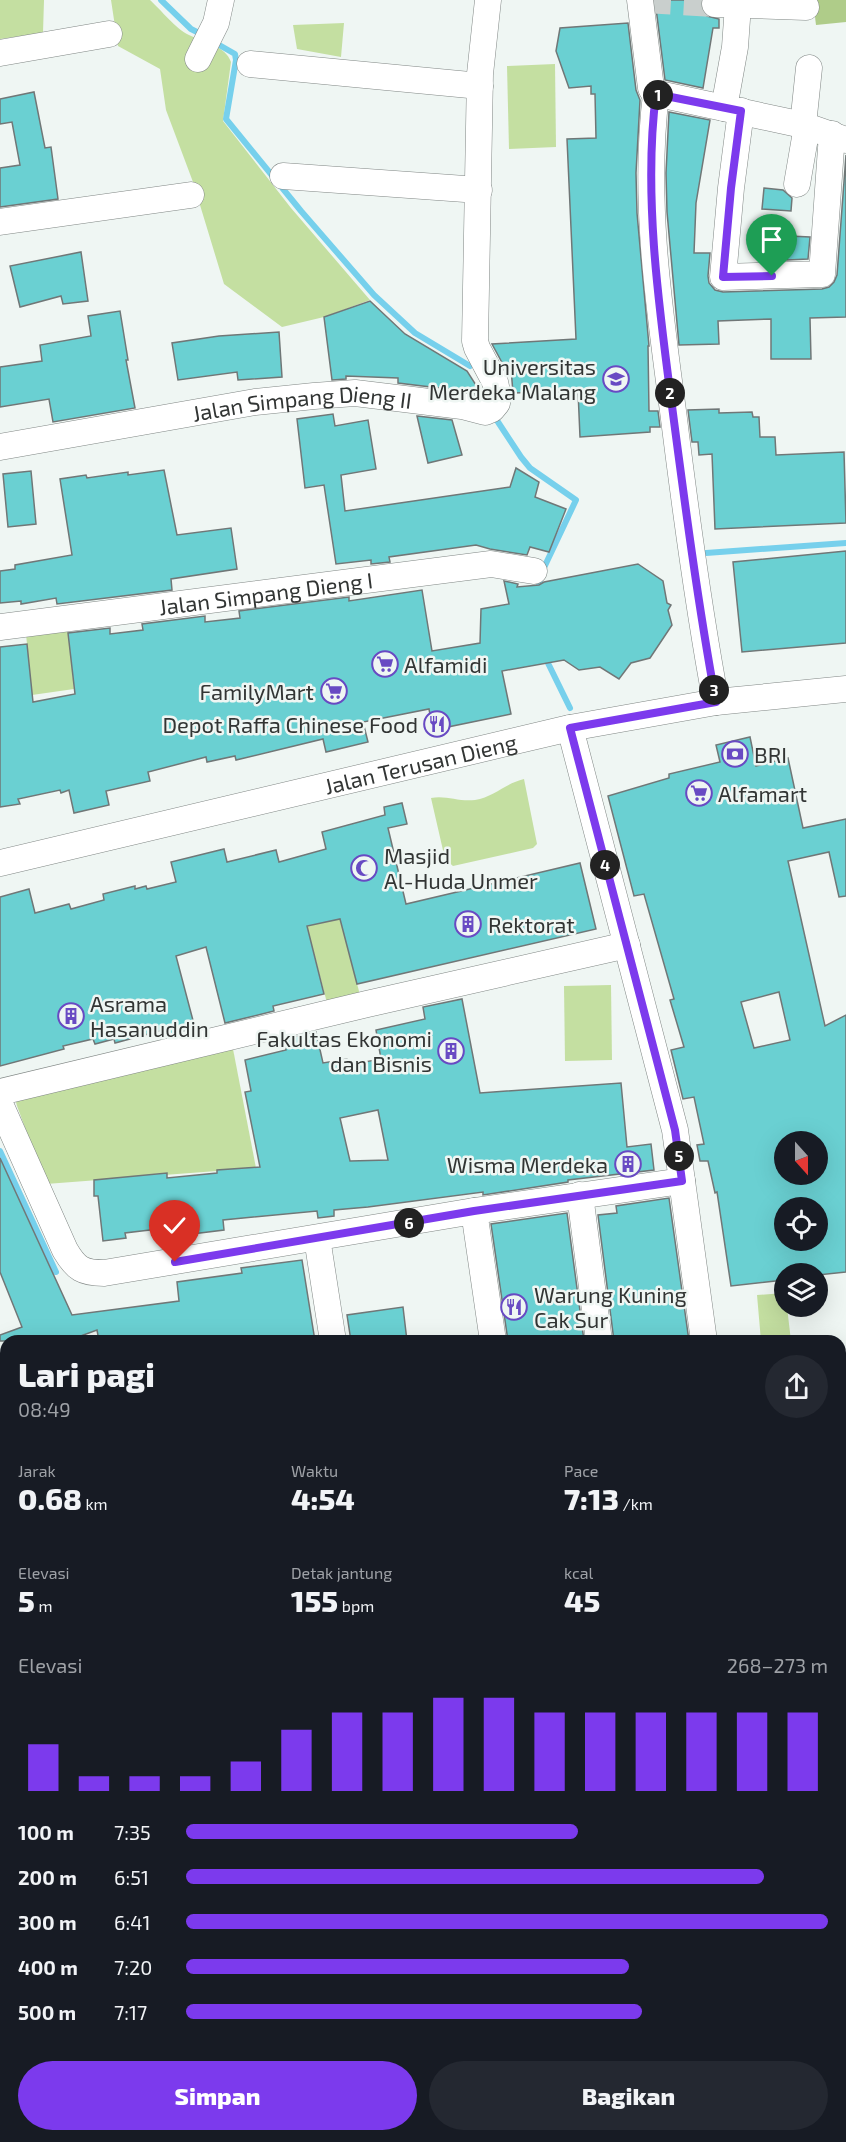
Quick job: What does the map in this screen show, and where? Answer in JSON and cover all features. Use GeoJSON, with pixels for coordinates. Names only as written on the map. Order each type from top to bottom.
{"type":"FeatureCollection","features":[{"type":"Feature","properties":{"kind":"street"},"geometry":{"type":"LineString","coordinates":[[205,44],[220,0]]}},
{"type":"Feature","properties":{"kind":"street","name":"Jalan Simpang Dieng II"},"geometry":{"type":"LineString","coordinates":[[0,447],[255,402],[314,396],[355,393],[462,406],[485,412],[492,409],[497,403],[498,396],[495,382],[475,341],[480,86],[488,0]]}},
{"type":"Feature","properties":{"kind":"street"},"geometry":{"type":"LineString","coordinates":[[642,0],[651,88],[656,94],[733,110],[805,126],[839,137],[822,274],[723,277],[731,188],[733,110],[735,47],[726,4],[806,8]]}},
{"type":"Feature","properties":{"kind":"street"},"geometry":{"type":"LineString","coordinates":[[0,53],[109,34]]}},
{"type":"Feature","properties":{"kind":"street"},"geometry":{"type":"LineString","coordinates":[[250,64],[480,86]]}},
{"type":"Feature","properties":{"kind":"street"},"geometry":{"type":"LineString","coordinates":[[797,184],[805,126],[808,68]]}},
{"type":"Feature","properties":{"kind":"street"},"geometry":{"type":"LineString","coordinates":[[656,94],[652,131],[652,207],[662,327],[697,587],[716,702]]}},
{"type":"Feature","properties":{"kind":"street"},"geometry":{"type":"LineString","coordinates":[[283,176],[479,190]]}},
{"type":"Feature","properties":{"kind":"street"},"geometry":{"type":"LineString","coordinates":[[0,222],[191,195]]}},
{"type":"Feature","properties":{"kind":"street","name":"Jalan Simpang Dieng I"},"geometry":{"type":"LineString","coordinates":[[0,627],[491,564],[534,571]]}},
{"type":"Feature","properties":{"kind":"street","name":"Jalan Terusan Dieng"},"geometry":{"type":"LineString","coordinates":[[0,863],[570,728],[716,702],[846,689]]}},
{"type":"Feature","properties":{"kind":"street"},"geometry":{"type":"LineString","coordinates":[[570,728],[675,1130],[703,1335]]}},
{"type":"Feature","properties":{"kind":"street"},"geometry":{"type":"LineString","coordinates":[[0,1092],[367,1004],[627,945]]}},
{"type":"Feature","properties":{"kind":"street"},"geometry":{"type":"LineString","coordinates":[[0,1104],[65,1250],[72,1263],[89,1273],[104,1274],[474,1211],[682,1181]]}},
{"type":"Feature","properties":{"kind":"street"},"geometry":{"type":"LineString","coordinates":[[580,1195],[598,1335]]}},
{"type":"Feature","properties":{"kind":"street"},"geometry":{"type":"LineString","coordinates":[[474,1211],[491,1335]]}},
{"type":"Feature","properties":{"kind":"street"},"geometry":{"type":"LineString","coordinates":[[316,1238],[332,1335]]}},
{"type":"Feature","properties":{"kind":"green space"},"geometry":{"type":"Polygon","coordinates":[[[0,0],[44,0],[43,33],[0,39],[0,0]]]}},
{"type":"Feature","properties":{"kind":"green space"},"geometry":{"type":"Polygon","coordinates":[[[111,0],[150,0],[184,32],[224,52],[231,62],[223,121],[291,208],[370,300],[324,317],[282,327],[224,284],[193,182],[166,110],[160,69],[118,46],[111,0]]]}},
{"type":"Feature","properties":{"kind":"green space"},"geometry":{"type":"Polygon","coordinates":[[[813,0],[846,0],[846,22],[816,25],[813,0]]]}},
{"type":"Feature","properties":{"kind":"green space"},"geometry":{"type":"Polygon","coordinates":[[[344,23],[341,57],[297,49],[293,25],[344,23]]]}},
{"type":"Feature","properties":{"kind":"green space"},"geometry":{"type":"Polygon","coordinates":[[[555,64],[556,147],[509,149],[507,66],[555,64]]]}},
{"type":"Feature","properties":{"kind":"green space"},"geometry":{"type":"Polygon","coordinates":[[[68,629],[74,689],[32,695],[26,634],[68,629]]]}},
{"type":"Feature","properties":{"kind":"green space"},"geometry":{"type":"Polygon","coordinates":[[[524,779],[537,844],[533,848],[453,866],[445,859],[431,798],[475,800],[524,779]]]}},
{"type":"Feature","properties":{"kind":"green space"},"geometry":{"type":"Polygon","coordinates":[[[340,919],[360,995],[327,1003],[307,926],[340,919]]]}},
{"type":"Feature","properties":{"kind":"green space"},"geometry":{"type":"Polygon","coordinates":[[[611,985],[612,1060],[565,1061],[564,986],[611,985]]]}},
{"type":"Feature","properties":{"kind":"green space"},"geometry":{"type":"Polygon","coordinates":[[[233,1049],[256,1168],[46,1184],[17,1106],[16,1102],[20,1099],[233,1049]]]}},
{"type":"Feature","properties":{"kind":"green space"},"geometry":{"type":"Polygon","coordinates":[[[774,1294],[774,1317],[788,1317],[790,1335],[760,1335],[757,1295],[774,1294]]]}},
{"type":"Feature","properties":{"kind":"building"},"geometry":{"type":"Polygon","coordinates":[[[655,0],[701,0],[702,11],[707,16],[719,19],[719,28],[713,28],[703,88],[665,80],[655,0]]]}},
{"type":"Feature","properties":{"kind":"building"},"geometry":{"type":"Polygon","coordinates":[[[628,23],[636,90],[640,100],[636,173],[637,213],[649,346],[649,411],[658,411],[660,427],[650,427],[650,432],[580,437],[578,391],[513,393],[511,368],[505,368],[492,344],[576,339],[567,139],[596,138],[595,94],[591,94],[591,86],[569,88],[556,51],[560,28],[628,23]]]}},
{"type":"Feature","properties":{"kind":"building"},"geometry":{"type":"Polygon","coordinates":[[[34,92],[45,148],[51,147],[58,199],[0,207],[0,168],[20,165],[12,122],[0,124],[0,99],[34,92]]]}},
{"type":"Feature","properties":{"kind":"building"},"geometry":{"type":"Polygon","coordinates":[[[669,112],[710,120],[696,203],[694,253],[710,253],[709,283],[715,290],[723,292],[822,289],[834,282],[837,275],[846,155],[846,317],[810,318],[811,359],[771,359],[771,319],[718,321],[719,344],[679,345],[667,212],[669,112]]]}},
{"type":"Feature","properties":{"kind":"building"},"geometry":{"type":"Polygon","coordinates":[[[764,188],[783,190],[792,198],[791,211],[762,209],[764,188]]]}},
{"type":"Feature","properties":{"kind":"building"},"geometry":{"type":"Polygon","coordinates":[[[789,236],[810,237],[808,259],[787,260],[789,236]]]}},
{"type":"Feature","properties":{"kind":"building"},"geometry":{"type":"Polygon","coordinates":[[[81,252],[88,301],[63,304],[61,296],[20,307],[10,266],[81,252]]]}},
{"type":"Feature","properties":{"kind":"building"},"geometry":{"type":"Polygon","coordinates":[[[370,301],[405,334],[467,371],[483,396],[464,391],[398,383],[398,378],[346,376],[346,379],[332,380],[324,317],[370,301]]]}},
{"type":"Feature","properties":{"kind":"building"},"geometry":{"type":"Polygon","coordinates":[[[120,311],[135,408],[53,422],[49,399],[0,407],[0,367],[42,361],[40,345],[91,336],[88,316],[120,311]]]}},
{"type":"Feature","properties":{"kind":"building"},"geometry":{"type":"Polygon","coordinates":[[[279,332],[282,377],[238,380],[237,372],[178,380],[172,343],[219,336],[279,332]]]}},
{"type":"Feature","properties":{"kind":"building"},"geometry":{"type":"Polygon","coordinates":[[[719,409],[719,413],[752,412],[753,417],[759,417],[760,437],[775,437],[776,455],[844,452],[846,523],[715,529],[712,454],[699,455],[698,442],[692,442],[688,410],[719,409]]]}},
{"type":"Feature","properties":{"kind":"building"},"geometry":{"type":"Polygon","coordinates":[[[333,414],[335,426],[368,420],[376,469],[341,475],[345,511],[510,487],[516,468],[539,482],[535,497],[566,509],[549,552],[530,547],[527,555],[476,545],[389,557],[390,562],[371,564],[371,560],[336,564],[324,485],[305,488],[297,419],[333,414]]]}},
{"type":"Feature","properties":{"kind":"building"},"geometry":{"type":"Polygon","coordinates":[[[417,416],[452,420],[462,455],[428,463],[417,416]]]}},
{"type":"Feature","properties":{"kind":"building"},"geometry":{"type":"Polygon","coordinates":[[[164,470],[177,535],[231,528],[237,569],[171,579],[172,590],[57,604],[56,598],[21,604],[21,601],[0,603],[0,571],[15,569],[15,565],[72,555],[60,479],[128,472],[128,475],[164,470]]]}},
{"type":"Feature","properties":{"kind":"building"},"geometry":{"type":"Polygon","coordinates":[[[31,471],[36,524],[8,527],[3,474],[31,471]]]}},
{"type":"Feature","properties":{"kind":"building"},"geometry":{"type":"Polygon","coordinates":[[[846,551],[846,643],[742,652],[733,562],[846,551]]]}},
{"type":"Feature","properties":{"kind":"building"},"geometry":{"type":"Polygon","coordinates":[[[638,564],[663,581],[667,603],[671,605],[668,610],[672,625],[650,658],[631,663],[619,679],[600,667],[579,670],[564,660],[502,671],[511,714],[433,730],[429,709],[363,722],[368,742],[326,752],[323,739],[236,760],[235,756],[207,762],[206,757],[148,772],[150,781],[106,791],[109,805],[74,813],[69,790],[18,799],[20,804],[0,807],[0,647],[27,644],[33,702],[75,694],[68,633],[110,628],[110,634],[143,630],[142,624],[205,616],[205,622],[240,618],[239,611],[349,597],[349,601],[422,590],[432,651],[480,643],[481,609],[509,604],[504,581],[518,584],[517,587],[539,585],[544,582],[638,564]]]}},
{"type":"Feature","properties":{"kind":"building"},"geometry":{"type":"Polygon","coordinates":[[[750,737],[756,766],[788,758],[803,828],[846,819],[846,896],[839,897],[829,852],[788,861],[825,1026],[846,1015],[846,1272],[828,1274],[828,1263],[774,1263],[774,1281],[731,1286],[717,1192],[715,1193],[708,1161],[700,1161],[697,1145],[704,1144],[694,1097],[683,1099],[671,1050],[684,1047],[670,1000],[674,999],[644,894],[634,896],[608,796],[669,778],[669,774],[720,762],[716,745],[750,737]],[[779,992],[741,1002],[754,1048],[790,1040],[779,992]]]}},
{"type":"Feature","properties":{"kind":"building"},"geometry":{"type":"Polygon","coordinates":[[[402,803],[407,824],[388,828],[406,904],[580,863],[596,929],[357,984],[340,919],[307,926],[324,994],[273,1006],[274,1011],[225,1023],[206,947],[176,956],[195,1028],[164,1036],[163,1030],[115,1043],[114,1039],[95,1044],[93,1039],[0,1066],[0,897],[29,889],[35,913],[69,904],[71,909],[104,900],[103,894],[135,886],[135,889],[146,886],[147,889],[176,882],[171,862],[224,849],[227,862],[276,850],[279,862],[326,849],[322,832],[385,815],[384,807],[402,803]]]}},
{"type":"Feature","properties":{"kind":"building"},"geometry":{"type":"Polygon","coordinates":[[[462,999],[480,1093],[621,1083],[627,1147],[651,1144],[654,1170],[568,1180],[568,1182],[483,1195],[483,1192],[334,1210],[334,1216],[318,1218],[317,1211],[223,1220],[224,1230],[176,1236],[175,1227],[125,1233],[126,1238],[103,1241],[98,1196],[94,1196],[94,1180],[167,1173],[167,1178],[217,1173],[217,1170],[260,1167],[245,1092],[251,1091],[245,1060],[286,1050],[284,1039],[316,1032],[323,1063],[347,1059],[349,1065],[381,1059],[376,1030],[425,1019],[423,1007],[462,999]],[[378,1110],[340,1118],[350,1161],[388,1160],[378,1110]]]}},
{"type":"Feature","properties":{"kind":"building"},"geometry":{"type":"Polygon","coordinates":[[[0,1158],[72,1315],[179,1301],[177,1282],[242,1273],[241,1268],[302,1260],[314,1335],[98,1335],[97,1330],[83,1335],[0,1335],[22,1327],[0,1272],[0,1158]]]}},
{"type":"Feature","properties":{"kind":"building"},"geometry":{"type":"Polygon","coordinates":[[[669,1198],[688,1335],[613,1335],[598,1215],[617,1213],[616,1206],[669,1198]]]}},
{"type":"Feature","properties":{"kind":"building"},"geometry":{"type":"Polygon","coordinates":[[[567,1213],[583,1335],[507,1335],[491,1224],[567,1213]]]}},
{"type":"Feature","properties":{"kind":"building"},"geometry":{"type":"Polygon","coordinates":[[[403,1307],[406,1335],[350,1335],[347,1315],[403,1307]]]}},
{"type":"Feature","properties":{"kind":"waterway"},"geometry":{"type":"LineString","coordinates":[[161,0],[191,29],[203,35]]}},
{"type":"Feature","properties":{"kind":"waterway"},"geometry":{"type":"LineString","coordinates":[[214,42],[235,54],[236,60],[226,119],[301,211],[374,295],[415,333],[470,366]]}},
{"type":"Feature","properties":{"kind":"waterway"},"geometry":{"type":"LineString","coordinates":[[498,422],[530,468],[576,500],[541,574],[538,592]]}},
{"type":"Feature","properties":{"kind":"waterway"},"geometry":{"type":"LineString","coordinates":[[706,553],[846,543]]}},
{"type":"Feature","properties":{"kind":"waterway"},"geometry":{"type":"LineString","coordinates":[[545,657],[570,708]]}},
{"type":"Feature","properties":{"kind":"waterway"},"geometry":{"type":"LineString","coordinates":[[0,1151],[56,1272]]}},
{"type":"Feature","properties":{"kind":"tunnel"},"geometry":{"type":"LineString","coordinates":[[645,0],[715,4]]}},
{"type":"Feature","properties":{"kind":"place","name":"Universitas Merdeka Malang"},"geometry":{"type":"Point","coordinates":[616,379]}},
{"type":"Feature","properties":{"kind":"place","name":"Alfamidi"},"geometry":{"type":"Point","coordinates":[385,664]}},
{"type":"Feature","properties":{"kind":"place","name":"FamilyMart"},"geometry":{"type":"Point","coordinates":[334,691]}},
{"type":"Feature","properties":{"kind":"place","name":"Depot Raffa Chinese Food"},"geometry":{"type":"Point","coordinates":[437,724]}},
{"type":"Feature","properties":{"kind":"place","name":"BRI"},"geometry":{"type":"Point","coordinates":[735,754]}},
{"type":"Feature","properties":{"kind":"place","name":"Alfamart"},"geometry":{"type":"Point","coordinates":[699,793]}},
{"type":"Feature","properties":{"kind":"place","name":"Masjid Al-Huda Unmer"},"geometry":{"type":"Point","coordinates":[364,868]}},
{"type":"Feature","properties":{"kind":"place","name":"Rektorat"},"geometry":{"type":"Point","coordinates":[468,924]}},
{"type":"Feature","properties":{"kind":"place","name":"Asrama Hasanuddin"},"geometry":{"type":"Point","coordinates":[71,1016]}},
{"type":"Feature","properties":{"kind":"place","name":"Fakultas Ekonomi dan Bisnis"},"geometry":{"type":"Point","coordinates":[451,1051]}},
{"type":"Feature","properties":{"kind":"place","name":"Wisma Merdeka"},"geometry":{"type":"Point","coordinates":[628,1164]}},
{"type":"Feature","properties":{"kind":"place","name":"Warung Kuning Cak Sur"},"geometry":{"type":"Point","coordinates":[514,1307]}},
{"type":"Feature","properties":{"kind":"route"},"geometry":{"type":"LineString","coordinates":[[175,1262],[474,1211],[682,1181],[675,1130],[570,728],[716,702],[697,587],[662,327],[652,207],[652,131],[656,94],[741,111],[723,277],[772,276]]}}]}
